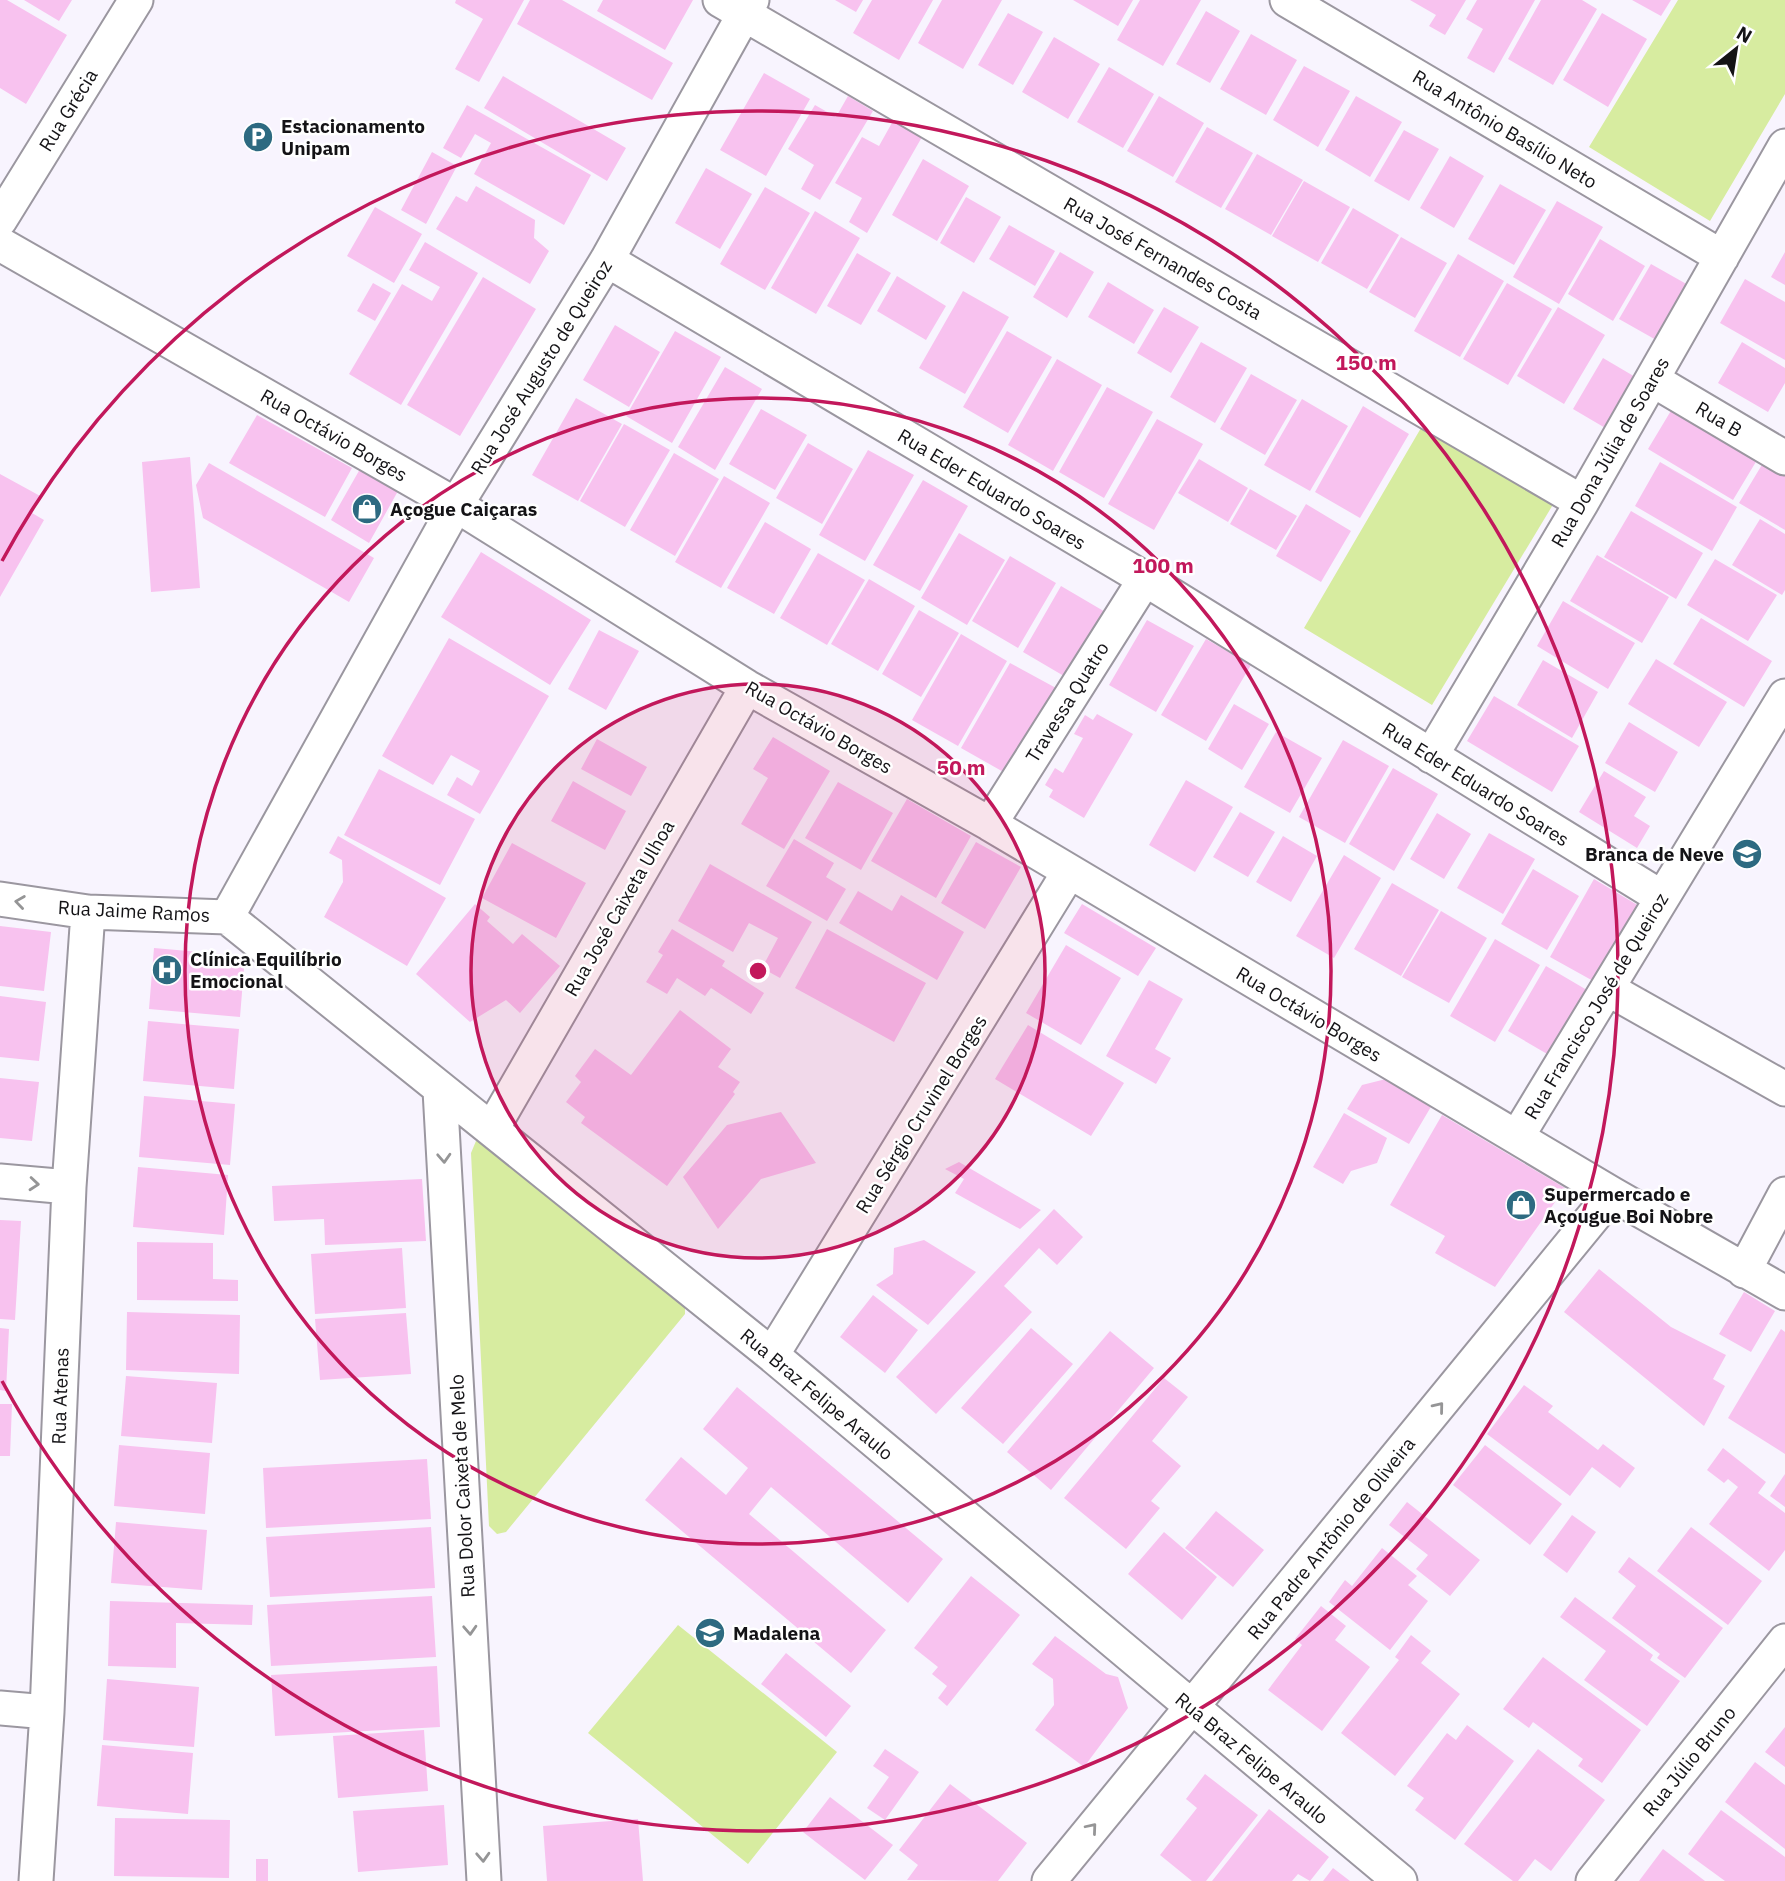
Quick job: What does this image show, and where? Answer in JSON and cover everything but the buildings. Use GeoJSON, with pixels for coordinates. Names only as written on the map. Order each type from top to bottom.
{"type":"FeatureCollection","features":[{"type":"Feature","properties":{"kind":"street","name":"Rua Grécia"},"geometry":{"type":"LineString","coordinates":[[0,220],[136,0]]}},
{"type":"Feature","properties":{"kind":"street","name":"Rua Antônio Basílio Neto"},"geometry":{"type":"LineString","coordinates":[[1287,0],[1722,257]]}},
{"type":"Feature","properties":{"kind":"street","name":"Rua José Augusto de Queiroz"},"geometry":{"type":"LineString","coordinates":[[227,917],[456,505],[607,260],[739,5]]}},
{"type":"Feature","properties":{"kind":"street","name":"Rua José Fernandes Costa"},"geometry":{"type":"LineString","coordinates":[[739,5],[1582,502]]}},
{"type":"Feature","properties":{"kind":"street","name":"Rua Dona Júlia de Soares"},"geometry":{"type":"LineString","coordinates":[[1431,756],[1653,380],[1785,146]]}},
{"type":"Feature","properties":{"kind":"street","name":"Rua Octávio Borges"},"geometry":{"type":"LineString","coordinates":[[0,244],[456,505],[747,687],[990,824],[1612,1194],[1785,1293]]}},
{"type":"Feature","properties":{"kind":"street","name":"Rua Eder Eduardo Soares"},"geometry":{"type":"LineString","coordinates":[[607,260],[1145,579],[1661,897]]}},
{"type":"Feature","properties":{"kind":"street","name":"Rua B"},"geometry":{"type":"LineString","coordinates":[[1653,380],[1785,458]]}},
{"type":"Feature","properties":{"kind":"street","name":"Travessa Quatro"},"geometry":{"type":"LineString","coordinates":[[990,824],[1145,579]]}},
{"type":"Feature","properties":{"kind":"street","name":"Rua José Caixeta Ulhoa"},"geometry":{"type":"LineString","coordinates":[[492,1129],[747,687]]}},
{"type":"Feature","properties":{"kind":"street","name":"Rua Francisco José de Queiroz"},"geometry":{"type":"LineString","coordinates":[[1517,1136],[1785,696]]}},
{"type":"Feature","properties":{"kind":"street","name":"Rua Sérgio Cruvinel Borges"},"geometry":{"type":"LineString","coordinates":[[772,1355],[1069,872]]}},
{"type":"Feature","properties":{"kind":"street","name":"Rua Jaime Ramos"},"geometry":{"type":"LineString","coordinates":[[0,899],[88,912],[227,917]]}},
{"type":"Feature","properties":{"kind":"street","name":"Rua Atenas"},"geometry":{"type":"LineString","coordinates":[[36,1881],[47,1712],[69,1187],[88,912]]}},
{"type":"Feature","properties":{"kind":"street","name":"Rua Braz Felipe Araulo"},"geometry":{"type":"LineString","coordinates":[[227,917],[772,1355],[1399,1881]]}},
{"type":"Feature","properties":{"kind":"street"},"geometry":{"type":"LineString","coordinates":[[1608,989],[1785,1089]]}},
{"type":"Feature","properties":{"kind":"street","name":"Rua Dolor Caixeta de Melo"},"geometry":{"type":"LineString","coordinates":[[440,1090],[484,1881]]}},
{"type":"Feature","properties":{"kind":"street"},"geometry":{"type":"LineString","coordinates":[[0,1181],[69,1187]]}},
{"type":"Feature","properties":{"kind":"street","name":"Rua Padre Antônio de Oliveira"},"geometry":{"type":"LineString","coordinates":[[1049,1881],[1612,1194]]}},
{"type":"Feature","properties":{"kind":"street"},"geometry":{"type":"LineString","coordinates":[[1744,1271],[1785,1194]]}},
{"type":"Feature","properties":{"kind":"street","name":"Rua Júlio Bruno"},"geometry":{"type":"LineString","coordinates":[[1593,1881],[1785,1642]]}},
{"type":"Feature","properties":{"kind":"street"},"geometry":{"type":"LineString","coordinates":[[0,1708],[47,1712]]}},
{"type":"Feature","properties":{"kind":"green space"},"geometry":{"type":"Polygon","coordinates":[[[1678,0],[1785,0],[1785,94],[1710,221],[1589,147],[1678,0]]]}},
{"type":"Feature","properties":{"kind":"green space"},"geometry":{"type":"Polygon","coordinates":[[[1428,416],[1560,493],[1432,705],[1304,628],[1428,416]]]}},
{"type":"Feature","properties":{"kind":"green space"},"geometry":{"type":"Polygon","coordinates":[[[476,1141],[487,1141],[685,1307],[685,1314],[506,1532],[497,1534],[489,1526],[471,1153],[476,1141]]]}},
{"type":"Feature","properties":{"kind":"green space"},"geometry":{"type":"Polygon","coordinates":[[[678,1625],[837,1752],[748,1864],[588,1733],[678,1625]]]}},
{"type":"Feature","properties":{"kind":"place","name":"Estacionamento Unipam"},"geometry":{"type":"Point","coordinates":[258,137]}},
{"type":"Feature","properties":{"kind":"place","name":"Açogue Caiçaras"},"geometry":{"type":"Point","coordinates":[367,509]}},
{"type":"Feature","properties":{"kind":"place","name":"Branca de Neve"},"geometry":{"type":"Point","coordinates":[1747,854]}},
{"type":"Feature","properties":{"kind":"place","name":"Clínica Equilíbrio Emocional"},"geometry":{"type":"Point","coordinates":[167,970]}},
{"type":"Feature","properties":{"kind":"place","name":"Supermercado e Açougue Boi Nobre"},"geometry":{"type":"Point","coordinates":[1521,1205]}},
{"type":"Feature","properties":{"kind":"place","name":"Madalena"},"geometry":{"type":"Point","coordinates":[710,1633]}}]}
